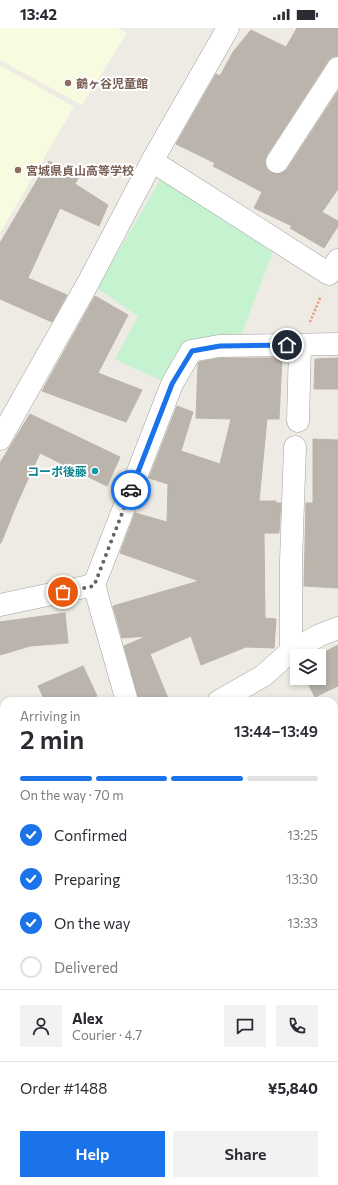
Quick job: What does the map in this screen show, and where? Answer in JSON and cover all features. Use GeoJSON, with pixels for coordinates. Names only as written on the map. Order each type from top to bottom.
{"type":"FeatureCollection","features":[{"type":"Feature","properties":{"kind":"street"},"geometry":{"type":"LineString","coordinates":[[0,440],[88,283],[152,161],[228,28]]}},
{"type":"Feature","properties":{"kind":"street"},"geometry":{"type":"LineString","coordinates":[[278,162],[338,68]]}},
{"type":"Feature","properties":{"kind":"street"},"geometry":{"type":"LineString","coordinates":[[152,161],[333,267]]}},
{"type":"Feature","properties":{"kind":"street"},"geometry":{"type":"LineString","coordinates":[[126,697],[94,586],[172,384],[192,351],[220,346],[338,344]]}},
{"type":"Feature","properties":{"kind":"street"},"geometry":{"type":"LineString","coordinates":[[298,421],[300,345]]}},
{"type":"Feature","properties":{"kind":"street"},"geometry":{"type":"LineString","coordinates":[[291,649],[291,561],[295,446]]}},
{"type":"Feature","properties":{"kind":"street"},"geometry":{"type":"LineString","coordinates":[[0,604],[94,586]]}},
{"type":"Feature","properties":{"kind":"street"},"geometry":{"type":"LineString","coordinates":[[295,649],[338,628]]}},
{"type":"Feature","properties":{"kind":"street"},"geometry":{"type":"LineString","coordinates":[[226,697],[263,676],[290,652]]}},
{"type":"Feature","properties":{"kind":"path"},"geometry":{"type":"LineString","coordinates":[[300,345],[333,267]]}},
{"type":"Feature","properties":{"kind":"shaded area","name":"鶴ヶ谷児童館"},"geometry":{"type":"Polygon","coordinates":[[[0,28],[119,28],[127,33],[82,105],[0,60],[0,28]]]}},
{"type":"Feature","properties":{"kind":"shaded area","name":"宮城県貞山高等学校"},"geometry":{"type":"Polygon","coordinates":[[[0,65],[74,107],[0,233],[0,65]]]}},
{"type":"Feature","properties":{"kind":"green space"},"geometry":{"type":"Polygon","coordinates":[[[161,179],[273,252],[241,335],[221,338],[166,383],[115,359],[138,316],[97,288],[161,179]]]}},
{"type":"Feature","properties":{"kind":"building"},"geometry":{"type":"Polygon","coordinates":[[[297,28],[338,28],[338,56],[332,57],[328,61],[267,155],[265,162],[266,168],[270,172],[276,174],[282,173],[287,169],[338,91],[338,189],[322,212],[338,221],[338,226],[324,248],[290,228],[292,226],[254,208],[262,192],[213,166],[215,163],[176,144],[216,74],[220,76],[233,52],[251,30],[286,47],[297,28]]]}},
{"type":"Feature","properties":{"kind":"building"},"geometry":{"type":"Polygon","coordinates":[[[49,161],[78,178],[75,184],[108,205],[99,226],[60,208],[28,278],[67,295],[52,322],[0,299],[0,243],[49,161]]]}},
{"type":"Feature","properties":{"kind":"building"},"geometry":{"type":"Polygon","coordinates":[[[95,296],[128,315],[98,373],[142,390],[126,422],[42,391],[95,296]]]}},
{"type":"Feature","properties":{"kind":"building"},"geometry":{"type":"Polygon","coordinates":[[[220,358],[282,359],[279,419],[267,419],[259,501],[276,501],[276,503],[281,503],[279,533],[264,533],[265,618],[276,619],[274,648],[246,647],[201,665],[191,636],[150,654],[167,697],[138,697],[124,646],[147,636],[122,638],[113,606],[199,581],[120,553],[135,513],[167,522],[168,484],[149,478],[177,406],[193,412],[181,451],[220,464],[231,419],[196,418],[199,362],[220,358]]]}},
{"type":"Feature","properties":{"kind":"building"},"geometry":{"type":"Polygon","coordinates":[[[338,358],[338,389],[314,389],[315,359],[338,358]]]}},
{"type":"Feature","properties":{"kind":"building"},"geometry":{"type":"Polygon","coordinates":[[[30,414],[120,457],[107,486],[40,453],[0,543],[0,463],[30,414]]]}},
{"type":"Feature","properties":{"kind":"building"},"geometry":{"type":"Polygon","coordinates":[[[313,439],[338,440],[338,588],[304,586],[306,503],[313,503],[313,439]]]}},
{"type":"Feature","properties":{"kind":"building"},"geometry":{"type":"Polygon","coordinates":[[[65,613],[68,643],[30,646],[0,655],[0,622],[65,613]]]}},
{"type":"Feature","properties":{"kind":"building"},"geometry":{"type":"Polygon","coordinates":[[[338,645],[338,686],[315,697],[309,685],[326,685],[326,651],[338,645]]]}},
{"type":"Feature","properties":{"kind":"building"},"geometry":{"type":"Polygon","coordinates":[[[83,666],[97,696],[43,697],[38,686],[83,666]]]}},
{"type":"Feature","properties":{"kind":"way so far"},"geometry":{"type":"LineString","coordinates":[[63,592],[94,586],[131,490]]}},
{"type":"Feature","properties":{"kind":"place","name":"鶴ヶ谷児童館"},"geometry":{"type":"Point","coordinates":[68,83]}},
{"type":"Feature","properties":{"kind":"place","name":"宮城県貞山高等学校"},"geometry":{"type":"Point","coordinates":[18,170]}},
{"type":"Feature","properties":{"kind":"place","name":"コーポ後藤"},"geometry":{"type":"Point","coordinates":[95,471]}},
{"type":"Feature","properties":{"kind":"route"},"geometry":{"type":"LineString","coordinates":[[131,490],[172,384],[192,351],[220,346],[287,345]]}}]}
